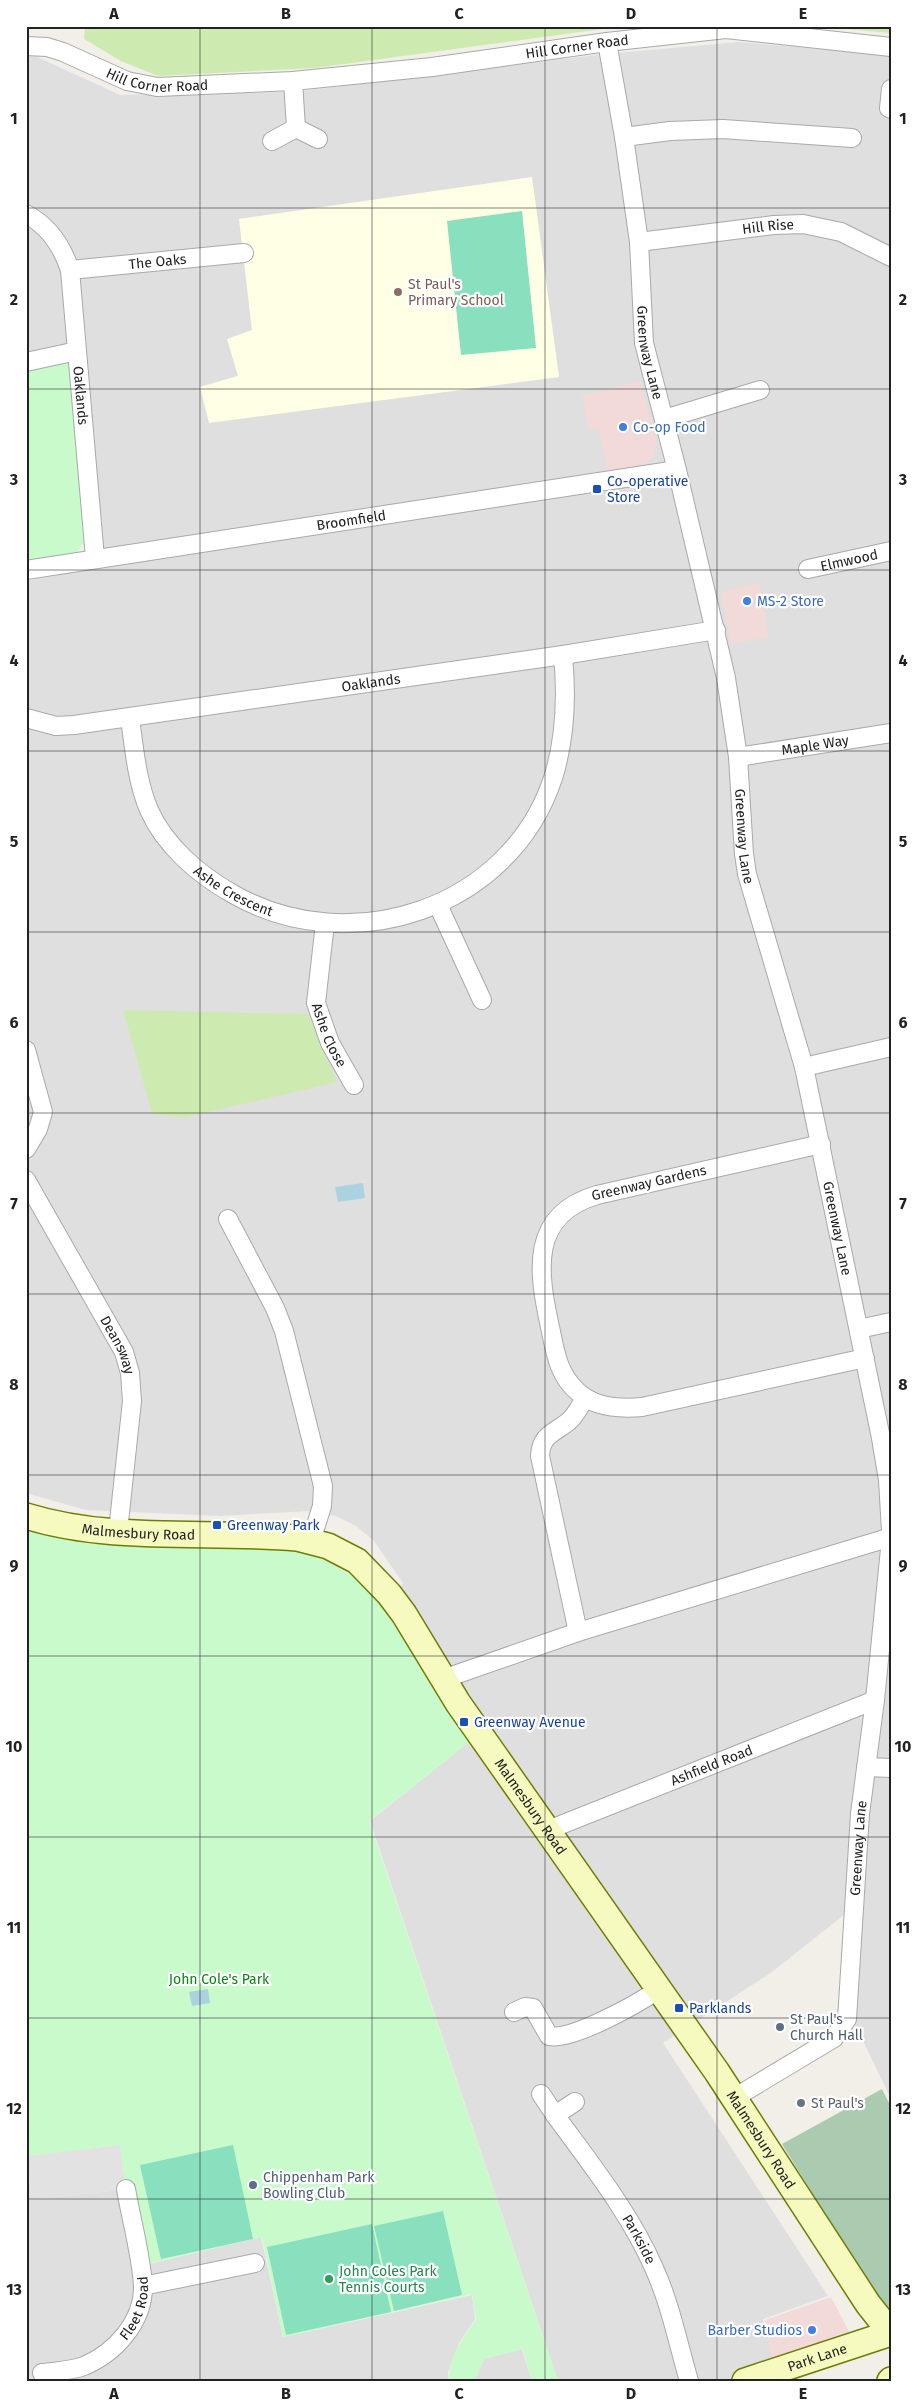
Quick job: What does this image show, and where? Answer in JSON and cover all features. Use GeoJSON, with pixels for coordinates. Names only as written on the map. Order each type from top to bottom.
{"type":"FeatureCollection","features":[{"type":"Feature","properties":{"kind":"main road","name":"Malmesbury Road"},"geometry":{"type":"LineString","coordinates":[[26,1516],[72,1526],[118,1531],[273,1536],[311,1540],[342,1552],[357,1561],[373,1576],[404,1614],[443,1679],[734,2098],[868,2304],[891,2333]]}},
{"type":"Feature","properties":{"kind":"main road","name":"Park Lane"},"geometry":{"type":"LineString","coordinates":[[745,2381],[891,2333]]}},
{"type":"Feature","properties":{"kind":"street","name":"Hill Corner Road"},"geometry":{"type":"LineString","coordinates":[[26,46],[47,47],[63,52],[127,81],[144,85],[293,81],[432,67],[607,42],[726,29],[891,47]]}},
{"type":"Feature","properties":{"kind":"street","name":"Greenway Lane"},"geometry":{"type":"LineString","coordinates":[[607,42],[624,137],[639,242],[644,342],[716,630],[730,702],[738,757],[747,874],[804,1067],[821,1144],[884,1456],[891,1531]]}},
{"type":"Feature","properties":{"kind":"street"},"geometry":{"type":"LineString","coordinates":[[293,81],[296,128]]}},
{"type":"Feature","properties":{"kind":"street"},"geometry":{"type":"LineString","coordinates":[[891,89],[889,108],[891,109]]}},
{"type":"Feature","properties":{"kind":"street"},"geometry":{"type":"LineString","coordinates":[[296,128],[318,139]]}},
{"type":"Feature","properties":{"kind":"street"},"geometry":{"type":"LineString","coordinates":[[272,141],[296,128]]}},
{"type":"Feature","properties":{"kind":"street"},"geometry":{"type":"LineString","coordinates":[[624,137],[670,131],[724,128],[852,138]]}},
{"type":"Feature","properties":{"kind":"street","name":"Oaklands"},"geometry":{"type":"LineString","coordinates":[[26,214],[45,227],[60,246],[70,270],[95,558]]}},
{"type":"Feature","properties":{"kind":"street","name":"Hill Rise"},"geometry":{"type":"LineString","coordinates":[[639,242],[774,225],[803,224],[841,232],[891,257]]}},
{"type":"Feature","properties":{"kind":"street"},"geometry":{"type":"LineString","coordinates":[[26,231],[45,227]]}},
{"type":"Feature","properties":{"kind":"street","name":"The Oaks"},"geometry":{"type":"LineString","coordinates":[[70,270],[244,253]]}},
{"type":"Feature","properties":{"kind":"street","name":"Oaklands"},"geometry":{"type":"LineString","coordinates":[[26,362],[77,351]]}},
{"type":"Feature","properties":{"kind":"street"},"geometry":{"type":"LineString","coordinates":[[664,419],[760,390]]}},
{"type":"Feature","properties":{"kind":"street","name":"Broomfield"},"geometry":{"type":"LineString","coordinates":[[26,570],[677,470]]}},
{"type":"Feature","properties":{"kind":"street","name":"Elmwood"},"geometry":{"type":"LineString","coordinates":[[808,569],[891,551]]}},
{"type":"Feature","properties":{"kind":"street","name":"Oaklands"},"geometry":{"type":"LineString","coordinates":[[26,718],[56,726],[130,718],[563,655],[716,630]]}},
{"type":"Feature","properties":{"kind":"street","name":"Ashe Crescent"},"geometry":{"type":"LineString","coordinates":[[130,718],[142,790],[150,811],[175,849],[210,880],[244,900],[280,915],[325,923],[376,922],[396,918],[438,904],[479,881],[493,868],[524,832],[543,800],[552,779],[565,722],[566,701],[563,655]]}},
{"type":"Feature","properties":{"kind":"street","name":"Maple Way"},"geometry":{"type":"LineString","coordinates":[[738,757],[891,733]]}},
{"type":"Feature","properties":{"kind":"street"},"geometry":{"type":"LineString","coordinates":[[438,904],[482,1000]]}},
{"type":"Feature","properties":{"kind":"street","name":"Ashe Close"},"geometry":{"type":"LineString","coordinates":[[325,923],[316,1003],[330,1043],[354,1085]]}},
{"type":"Feature","properties":{"kind":"street"},"geometry":{"type":"LineString","coordinates":[[804,1067],[891,1047]]}},
{"type":"Feature","properties":{"kind":"street"},"geometry":{"type":"LineString","coordinates":[[26,1050],[43,1112],[38,1129],[26,1149]]}},
{"type":"Feature","properties":{"kind":"street","name":"Greenway Gardens"},"geometry":{"type":"LineString","coordinates":[[821,1144],[597,1195],[578,1202],[552,1224],[544,1244],[540,1274],[542,1287],[560,1369],[570,1384],[586,1398],[609,1406],[642,1407],[865,1358]]}},
{"type":"Feature","properties":{"kind":"street","name":"Deansway"},"geometry":{"type":"LineString","coordinates":[[26,1180],[32,1194],[124,1352],[130,1373],[132,1401],[118,1531]]}},
{"type":"Feature","properties":{"kind":"street"},"geometry":{"type":"LineString","coordinates":[[228,1219],[276,1308],[284,1331],[323,1486],[322,1506],[311,1540]]}},
{"type":"Feature","properties":{"kind":"street"},"geometry":{"type":"LineString","coordinates":[[859,1329],[891,1322]]}},
{"type":"Feature","properties":{"kind":"street"},"geometry":{"type":"LineString","coordinates":[[578,1632],[540,1456],[542,1444],[548,1434],[571,1419],[586,1398]]}},
{"type":"Feature","properties":{"kind":"street","name":"Greenway Lane"},"geometry":{"type":"LineString","coordinates":[[734,2098],[834,2038],[846,2019],[866,1767],[875,1700],[891,1538]]}},
{"type":"Feature","properties":{"kind":"street"},"geometry":{"type":"LineString","coordinates":[[443,1679],[578,1632],[891,1538]]}},
{"type":"Feature","properties":{"kind":"street","name":"Ashfield Road"},"geometry":{"type":"LineString","coordinates":[[548,1830],[875,1700]]}},
{"type":"Feature","properties":{"kind":"street"},"geometry":{"type":"LineString","coordinates":[[866,1767],[891,1768]]}},
{"type":"Feature","properties":{"kind":"street"},"geometry":{"type":"LineString","coordinates":[[514,2012],[525,2008],[532,2008],[547,2033],[557,2037],[626,2010],[659,1989]]}},
{"type":"Feature","properties":{"kind":"street","name":"Parkside"},"geometry":{"type":"LineString","coordinates":[[541,2094],[597,2174],[648,2254],[663,2293],[689,2381]]}},
{"type":"Feature","properties":{"kind":"street"},"geometry":{"type":"LineString","coordinates":[[555,2115],[575,2102]]}},
{"type":"Feature","properties":{"kind":"street","name":"Fleet Road"},"geometry":{"type":"LineString","coordinates":[[37,2376],[83,2366],[114,2347],[134,2321],[141,2302],[143,2286],[126,2189]]}},
{"type":"Feature","properties":{"kind":"street"},"geometry":{"type":"LineString","coordinates":[[143,2286],[255,2263]]}},
{"type":"Feature","properties":{"kind":"shaded area"},"geometry":{"type":"Polygon","coordinates":[[[739,42],[891,55],[891,2099],[854,2022],[864,1899],[772,1972],[663,2043],[828,2296],[763,2319],[780,2381],[558,2381],[370,1821],[474,1738],[386,1608],[403,1583],[374,1541],[356,1526],[336,1516],[309,1511],[220,1516],[86,1510],[26,1493],[26,581],[102,567],[26,358],[26,57],[35,56],[120,95],[294,92],[605,54],[739,42]],[[244,253],[252,331],[238,376],[200,387],[559,377],[244,253]]]}},
{"type":"Feature","properties":{"kind":"shaded area","name":"St Paul's Primary School"},"geometry":{"type":"Polygon","coordinates":[[[532,177],[559,377],[209,423],[200,387],[238,376],[227,339],[252,330],[239,219],[532,177]]]}},
{"type":"Feature","properties":{"kind":"shaded area"},"geometry":{"type":"Polygon","coordinates":[[[640,381],[656,442],[653,458],[643,465],[607,472],[599,428],[589,430],[582,396],[640,381]]]}},
{"type":"Feature","properties":{"kind":"shaded area"},"geometry":{"type":"Polygon","coordinates":[[[759,583],[768,637],[731,644],[721,592],[759,583]]]}},
{"type":"Feature","properties":{"kind":"shaded area"},"geometry":{"type":"Polygon","coordinates":[[[882,2089],[891,2107],[891,2311],[879,2302],[782,2144],[882,2089]]]}},
{"type":"Feature","properties":{"kind":"shaded area"},"geometry":{"type":"Polygon","coordinates":[[[120,2145],[126,2189],[32,2200],[27,2156],[120,2145]]]}},
{"type":"Feature","properties":{"kind":"shaded area"},"geometry":{"type":"Polygon","coordinates":[[[26,2152],[32,2200],[126,2189],[145,2265],[261,2237],[283,2337],[472,2295],[475,2319],[459,2343],[448,2372],[449,2381],[26,2381],[26,2152]]]}},
{"type":"Feature","properties":{"kind":"shaded area"},"geometry":{"type":"Polygon","coordinates":[[[831,2297],[852,2337],[772,2358],[765,2320],[831,2297]]]}},
{"type":"Feature","properties":{"kind":"shaded area"},"geometry":{"type":"Polygon","coordinates":[[[522,2349],[532,2381],[474,2381],[484,2359],[522,2349]]]}},
{"type":"Feature","properties":{"kind":"green space"},"geometry":{"type":"Polygon","coordinates":[[[85,26],[624,26],[315,68],[158,76],[121,61],[84,39],[85,26]]]}},
{"type":"Feature","properties":{"kind":"green space"},"geometry":{"type":"Polygon","coordinates":[[[814,26],[891,26],[891,33],[814,26]]]}},
{"type":"Feature","properties":{"kind":"green space"},"geometry":{"type":"Polygon","coordinates":[[[522,211],[536,348],[461,355],[447,221],[522,211]]]}},
{"type":"Feature","properties":{"kind":"green space"},"geometry":{"type":"Polygon","coordinates":[[[72,358],[86,539],[74,557],[26,565],[26,368],[72,358]]]}},
{"type":"Feature","properties":{"kind":"green space"},"geometry":{"type":"Polygon","coordinates":[[[123,1010],[308,1014],[337,1082],[183,1118],[152,1113],[123,1010]]]}},
{"type":"Feature","properties":{"kind":"green space","name":"John Cole's Park"},"geometry":{"type":"Polygon","coordinates":[[[26,1525],[288,1550],[312,1555],[336,1565],[359,1581],[386,1608],[474,1738],[369,1821],[558,2381],[532,2381],[523,2349],[484,2359],[474,2381],[450,2381],[451,2364],[454,2356],[476,2319],[472,2294],[283,2337],[262,2237],[146,2264],[126,2189],[120,2145],[27,2156],[26,1525]]]}},
{"type":"Feature","properties":{"kind":"green space"},"geometry":{"type":"Polygon","coordinates":[[[233,2145],[253,2239],[161,2259],[140,2165],[233,2145]]]}},
{"type":"Feature","properties":{"kind":"green space"},"geometry":{"type":"Polygon","coordinates":[[[443,2211],[462,2295],[394,2311],[374,2226],[443,2211]]]}},
{"type":"Feature","properties":{"kind":"green space","name":"John Coles Park Tennis Courts"},"geometry":{"type":"Polygon","coordinates":[[[372,2224],[391,2312],[286,2335],[267,2247],[372,2224]]]}},
{"type":"Feature","properties":{"kind":"water"},"geometry":{"type":"Polygon","coordinates":[[[363,1183],[365,1198],[338,1202],[335,1187],[363,1183]]]}},
{"type":"Feature","properties":{"kind":"water"},"geometry":{"type":"Polygon","coordinates":[[[208,1989],[210,2003],[192,2006],[189,1992],[208,1989]]]}},
{"type":"Feature","properties":{"kind":"place","name":"St Paul's Primary School"},"geometry":{"type":"Point","coordinates":[398,292]}},
{"type":"Feature","properties":{"kind":"place","name":"Co-op Food"},"geometry":{"type":"Point","coordinates":[623,427]}},
{"type":"Feature","properties":{"kind":"place","name":"Co-operative Store"},"geometry":{"type":"Point","coordinates":[597,489]}},
{"type":"Feature","properties":{"kind":"place","name":"MS-2 Store"},"geometry":{"type":"Point","coordinates":[747,601]}},
{"type":"Feature","properties":{"kind":"place","name":"Greenway Park"},"geometry":{"type":"Point","coordinates":[217,1525]}},
{"type":"Feature","properties":{"kind":"place","name":"Greenway Avenue"},"geometry":{"type":"Point","coordinates":[464,1722]}},
{"type":"Feature","properties":{"kind":"place","name":"Parklands"},"geometry":{"type":"Point","coordinates":[679,2008]}},
{"type":"Feature","properties":{"kind":"place","name":"St Paul's Church Hall"},"geometry":{"type":"Point","coordinates":[780,2027]}},
{"type":"Feature","properties":{"kind":"place","name":"St Paul's"},"geometry":{"type":"Point","coordinates":[801,2103]}},
{"type":"Feature","properties":{"kind":"place","name":"Chippenham Park Bowling Club"},"geometry":{"type":"Point","coordinates":[253,2185]}},
{"type":"Feature","properties":{"kind":"place","name":"John Coles Park Tennis Courts"},"geometry":{"type":"Point","coordinates":[329,2279]}},
{"type":"Feature","properties":{"kind":"place","name":"Barber Studios"},"geometry":{"type":"Point","coordinates":[812,2330]}}]}
